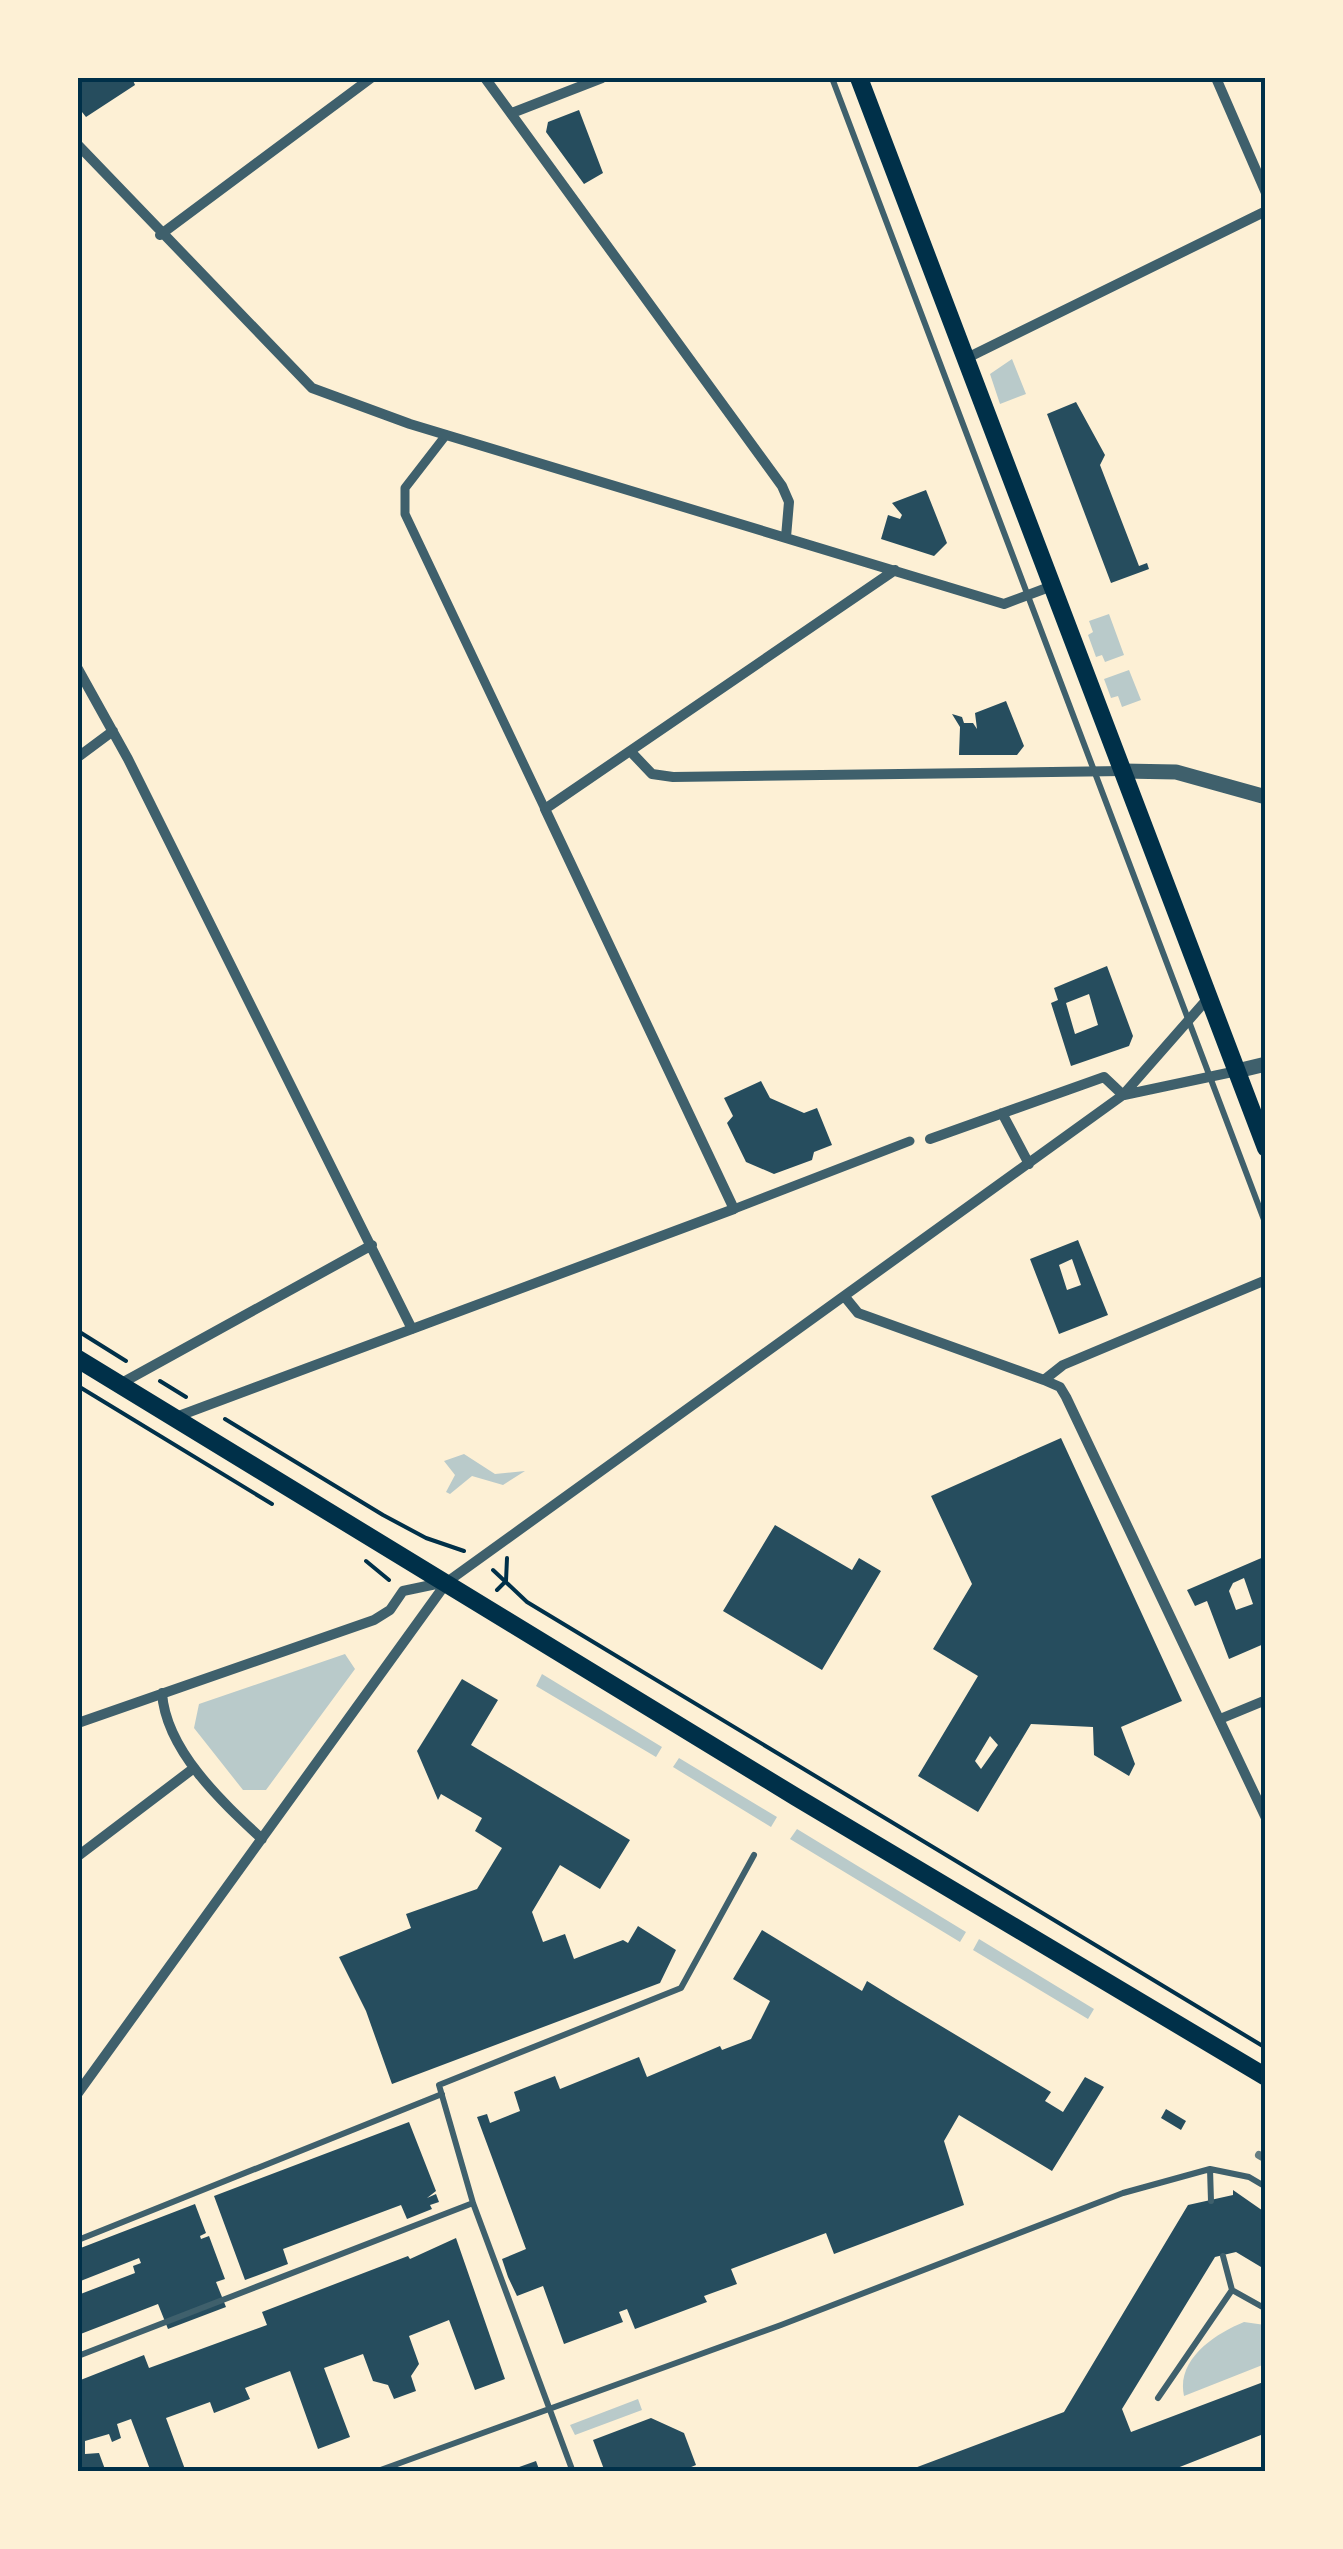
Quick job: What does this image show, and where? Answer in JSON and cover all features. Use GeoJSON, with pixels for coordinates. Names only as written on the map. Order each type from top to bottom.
{"type":"FeatureCollection","features":[{"type":"Feature","properties":{"kind":"main road"},"geometry":{"type":"LineString","coordinates":[[859,78],[1266,1148]]}},
{"type":"Feature","properties":{"kind":"main road"},"geometry":{"type":"LineString","coordinates":[[78,1358],[796,1797],[1266,2077]]}},
{"type":"Feature","properties":{"kind":"street"},"geometry":{"type":"LineString","coordinates":[[160,235],[370,78]]}},
{"type":"Feature","properties":{"kind":"street"},"geometry":{"type":"LineString","coordinates":[[485,78],[782,486],[790,502],[786,537]]}},
{"type":"Feature","properties":{"kind":"street"},"geometry":{"type":"LineString","coordinates":[[512,113],[602,78]]}},
{"type":"Feature","properties":{"kind":"street"},"geometry":{"type":"LineString","coordinates":[[1216,78],[1266,192]]}},
{"type":"Feature","properties":{"kind":"street"},"geometry":{"type":"LineString","coordinates":[[78,145],[160,235],[312,388],[446,435],[1004,604],[1052,586]]}},
{"type":"Feature","properties":{"kind":"street"},"geometry":{"type":"LineString","coordinates":[[965,359],[1266,211]]}},
{"type":"Feature","properties":{"kind":"street"},"geometry":{"type":"LineString","coordinates":[[446,435],[404,488],[404,514],[734,1209]]}},
{"type":"Feature","properties":{"kind":"street"},"geometry":{"type":"LineString","coordinates":[[545,809],[895,570]]}},
{"type":"Feature","properties":{"kind":"street"},"geometry":{"type":"LineString","coordinates":[[78,670],[113,732],[412,1329]]}},
{"type":"Feature","properties":{"kind":"street"},"geometry":{"type":"LineString","coordinates":[[78,757],[113,732]]}},
{"type":"Feature","properties":{"kind":"street"},"geometry":{"type":"LineString","coordinates":[[632,753],[652,774],[673,777],[1176,772],[1266,797]]}},
{"type":"Feature","properties":{"kind":"street"},"geometry":{"type":"LineString","coordinates":[[78,2093],[447,1582],[1123,1095],[1209,997]]}},
{"type":"Feature","properties":{"kind":"street"},"geometry":{"type":"LineString","coordinates":[[1123,1095],[1266,1064]]}},
{"type":"Feature","properties":{"kind":"street"},"geometry":{"type":"LineString","coordinates":[[930,1139],[1104,1076],[1123,1095]]}},
{"type":"Feature","properties":{"kind":"street"},"geometry":{"type":"LineString","coordinates":[[1002,1113],[1029,1164]]}},
{"type":"Feature","properties":{"kind":"street"},"geometry":{"type":"LineString","coordinates":[[175,1418],[910,1141]]}},
{"type":"Feature","properties":{"kind":"street"},"geometry":{"type":"LineString","coordinates":[[120,1384],[372,1245]]}},
{"type":"Feature","properties":{"kind":"street"},"geometry":{"type":"LineString","coordinates":[[1044,1380],[1063,1365],[1266,1280]]}},
{"type":"Feature","properties":{"kind":"street"},"geometry":{"type":"LineString","coordinates":[[845,1297],[858,1313],[1060,1387],[1266,1818]]}},
{"type":"Feature","properties":{"kind":"street"},"geometry":{"type":"LineString","coordinates":[[78,1723],[374,1620],[390,1610],[403,1591],[447,1582]]}},
{"type":"Feature","properties":{"kind":"street"},"geometry":{"type":"LineString","coordinates":[[162,1693],[164,1720],[194,1768],[262,1839]]}},
{"type":"Feature","properties":{"kind":"street"},"geometry":{"type":"LineString","coordinates":[[1220,1718],[1266,1700]]}},
{"type":"Feature","properties":{"kind":"street"},"geometry":{"type":"LineString","coordinates":[[78,1856],[194,1768]]}},
{"type":"Feature","properties":{"kind":"lane"},"geometry":{"type":"LineString","coordinates":[[832,78],[1266,1225]]}},
{"type":"Feature","properties":{"kind":"lane"},"geometry":{"type":"LineString","coordinates":[[572,2472],[552,2408],[472,2203],[439,2084],[681,1988],[754,1855]]}},
{"type":"Feature","properties":{"kind":"lane"},"geometry":{"type":"LineString","coordinates":[[78,2240],[442,2094]]}},
{"type":"Feature","properties":{"kind":"lane"},"geometry":{"type":"LineString","coordinates":[[375,2472],[1122,2193],[1210,2168],[1248,2176],[1266,2187]]}},
{"type":"Feature","properties":{"kind":"lane"},"geometry":{"type":"LineString","coordinates":[[1210,2168],[1211,2201]]}},
{"type":"Feature","properties":{"kind":"lane"},"geometry":{"type":"LineString","coordinates":[[78,2356],[472,2203]]}},
{"type":"Feature","properties":{"kind":"lane"},"geometry":{"type":"LineString","coordinates":[[1223,2256],[1232,2290],[1266,2309]]}},
{"type":"Feature","properties":{"kind":"lane"},"geometry":{"type":"LineString","coordinates":[[1158,2398],[1232,2290]]}},
{"type":"Feature","properties":{"kind":"path"},"geometry":{"type":"LineString","coordinates":[[78,1331],[126,1361]]}},
{"type":"Feature","properties":{"kind":"path"},"geometry":{"type":"LineString","coordinates":[[161,1382],[196,1404]]}},
{"type":"Feature","properties":{"kind":"path"},"geometry":{"type":"LineString","coordinates":[[78,1386],[280,1508]]}},
{"type":"Feature","properties":{"kind":"path"},"geometry":{"type":"LineString","coordinates":[[237,1426],[383,1515],[426,1538],[453,1544],[503,1576],[513,1592],[527,1602],[1266,2048]]}},
{"type":"Feature","properties":{"kind":"path"},"geometry":{"type":"LineString","coordinates":[[359,1555],[366,1560]]}},
{"type":"Feature","properties":{"kind":"shaded area"},"geometry":{"type":"Polygon","coordinates":[[[1012,359],[1026,394],[1000,404],[990,374],[1012,359]]]}},
{"type":"Feature","properties":{"kind":"shaded area"},"geometry":{"type":"Polygon","coordinates":[[[1109,614],[1124,655],[1105,662],[1102,655],[1096,657],[1088,635],[1093,632],[1089,621],[1109,614]]]}},
{"type":"Feature","properties":{"kind":"shaded area"},"geometry":{"type":"Polygon","coordinates":[[[1129,670],[1141,700],[1122,707],[1118,696],[1111,698],[1104,679],[1129,670]]]}},
{"type":"Feature","properties":{"kind":"shaded area"},"geometry":{"type":"Polygon","coordinates":[[[464,1454],[495,1474],[525,1471],[503,1485],[472,1476],[450,1494],[446,1492],[455,1475],[444,1461],[464,1454]]]}},
{"type":"Feature","properties":{"kind":"shaded area"},"geometry":{"type":"Polygon","coordinates":[[[345,1654],[355,1669],[266,1790],[243,1790],[194,1728],[199,1704],[345,1654]]]}},
{"type":"Feature","properties":{"kind":"shaded area"},"geometry":{"type":"Polygon","coordinates":[[[542,1674],[662,1747],[656,1757],[536,1686],[542,1674]]]}},
{"type":"Feature","properties":{"kind":"shaded area"},"geometry":{"type":"Polygon","coordinates":[[[679,1758],[777,1817],[771,1827],[673,1767],[679,1758]]]}},
{"type":"Feature","properties":{"kind":"shaded area"},"geometry":{"type":"Polygon","coordinates":[[[797,1829],[966,1932],[960,1942],[790,1839],[797,1829]]]}},
{"type":"Feature","properties":{"kind":"shaded area"},"geometry":{"type":"Polygon","coordinates":[[[979,1939],[1094,2009],[1088,2019],[973,1950],[979,1939]]]}},
{"type":"Feature","properties":{"kind":"shaded area"},"geometry":{"type":"Polygon","coordinates":[[[1244,2322],[1265,2325],[1265,2364],[1184,2396],[1183,2383],[1192,2359],[1221,2333],[1244,2322]]]}},
{"type":"Feature","properties":{"kind":"shaded area"},"geometry":{"type":"Polygon","coordinates":[[[638,2399],[642,2410],[575,2435],[570,2425],[638,2399]]]}},
{"type":"Feature","properties":{"kind":"building"},"geometry":{"type":"Polygon","coordinates":[[[78,78],[132,78],[135,85],[86,117],[78,107],[78,78]]]}},
{"type":"Feature","properties":{"kind":"building"},"geometry":{"type":"Polygon","coordinates":[[[579,110],[603,173],[584,184],[546,132],[548,122],[579,110]]]}},
{"type":"Feature","properties":{"kind":"building"},"geometry":{"type":"Polygon","coordinates":[[[1076,402],[1105,455],[1100,465],[1139,566],[1147,563],[1149,569],[1111,583],[1047,414],[1076,402]]]}},
{"type":"Feature","properties":{"kind":"building"},"geometry":{"type":"Polygon","coordinates":[[[926,490],[947,543],[934,556],[881,539],[888,515],[900,519],[902,515],[892,503],[926,490]]]}},
{"type":"Feature","properties":{"kind":"building"},"geometry":{"type":"Polygon","coordinates":[[[1006,701],[1024,746],[1017,755],[959,755],[960,727],[952,714],[962,717],[964,723],[973,723],[977,729],[975,713],[1006,701]]]}},
{"type":"Feature","properties":{"kind":"building"},"geometry":{"type":"Polygon","coordinates":[[[1107,966],[1133,1036],[1129,1046],[1071,1066],[1051,1003],[1058,1000],[1054,988],[1107,966]],[[1089,994],[1066,1003],[1075,1034],[1098,1025],[1089,994]]]}},
{"type":"Feature","properties":{"kind":"building"},"geometry":{"type":"Polygon","coordinates":[[[761,1081],[770,1098],[804,1113],[817,1108],[832,1145],[814,1152],[812,1160],[774,1174],[746,1162],[727,1123],[733,1116],[724,1098],[761,1081]]]}},
{"type":"Feature","properties":{"kind":"building"},"geometry":{"type":"Polygon","coordinates":[[[1078,1240],[1108,1315],[1059,1334],[1030,1259],[1078,1240]],[[1072,1259],[1059,1265],[1067,1290],[1081,1285],[1072,1259]]]}},
{"type":"Feature","properties":{"kind":"building"},"geometry":{"type":"Polygon","coordinates":[[[1061,1438],[1182,1701],[1121,1727],[1135,1764],[1129,1776],[1094,1755],[1093,1727],[1031,1724],[978,1812],[918,1776],[978,1676],[933,1649],[972,1584],[931,1496],[1061,1438]],[[990,1736],[975,1761],[981,1769],[998,1745],[990,1736]]]}},
{"type":"Feature","properties":{"kind":"building"},"geometry":{"type":"Polygon","coordinates":[[[775,1525],[852,1570],[859,1558],[881,1571],[822,1670],[723,1611],[775,1525]]]}},
{"type":"Feature","properties":{"kind":"building"},"geometry":{"type":"Polygon","coordinates":[[[1266,1556],[1266,1643],[1229,1659],[1207,1601],[1195,1606],[1187,1590],[1266,1556]],[[1244,1578],[1233,1583],[1229,1591],[1236,1610],[1253,1604],[1244,1578]]]}},
{"type":"Feature","properties":{"kind":"building"},"geometry":{"type":"Polygon","coordinates":[[[462,1679],[498,1700],[471,1745],[630,1840],[600,1889],[560,1865],[532,1912],[543,1942],[565,1934],[574,1959],[623,1940],[628,1943],[638,1926],[676,1950],[660,1983],[392,2084],[366,2011],[339,1957],[411,1928],[406,1914],[477,1889],[502,1848],[475,1831],[482,1818],[441,1794],[438,1800],[417,1751],[462,1679]]]}},
{"type":"Feature","properties":{"kind":"building"},"geometry":{"type":"Polygon","coordinates":[[[762,1930],[862,1991],[867,1981],[1051,2092],[1045,2101],[1063,2112],[1085,2077],[1104,2087],[1052,2171],[959,2115],[944,2141],[964,2205],[834,2254],[826,2233],[731,2269],[737,2284],[704,2296],[707,2302],[635,2329],[627,2309],[619,2312],[623,2322],[564,2344],[543,2286],[517,2296],[508,2277],[502,2259],[526,2249],[477,2117],[487,2114],[490,2123],[520,2111],[514,2092],[555,2076],[560,2089],[639,2057],[647,2077],[720,2046],[722,2050],[751,2039],[770,2001],[733,1979],[762,1930]]]}},
{"type":"Feature","properties":{"kind":"building"},"geometry":{"type":"Polygon","coordinates":[[[1166,2109],[1186,2121],[1181,2130],[1161,2118],[1166,2109]]]}},
{"type":"Feature","properties":{"kind":"building"},"geometry":{"type":"Polygon","coordinates":[[[409,2122],[436,2191],[427,2198],[436,2194],[439,2202],[430,2205],[432,2209],[407,2219],[401,2205],[283,2249],[288,2264],[245,2280],[214,2196],[409,2122]]]}},
{"type":"Feature","properties":{"kind":"building"},"geometry":{"type":"Polygon","coordinates":[[[1233,2190],[1266,2213],[1266,2270],[1236,2252],[1215,2257],[1122,2409],[1131,2432],[1266,2381],[1266,2433],[1167,2472],[904,2472],[1064,2412],[1188,2205],[1233,2195],[1233,2190]]]}},
{"type":"Feature","properties":{"kind":"building"},"geometry":{"type":"Polygon","coordinates":[[[195,2204],[206,2233],[201,2239],[209,2236],[225,2279],[216,2282],[226,2307],[168,2329],[158,2304],[78,2335],[78,2295],[135,2273],[133,2266],[141,2263],[139,2258],[78,2282],[78,2249],[195,2204]]]}},
{"type":"Feature","properties":{"kind":"building"},"geometry":{"type":"Polygon","coordinates":[[[456,2238],[505,2379],[475,2390],[449,2320],[409,2336],[419,2364],[411,2376],[416,2391],[394,2399],[388,2385],[373,2381],[363,2354],[324,2368],[350,2437],[318,2449],[290,2371],[245,2388],[250,2399],[214,2413],[210,2402],[166,2418],[186,2472],[151,2472],[131,2419],[117,2424],[121,2438],[112,2442],[109,2434],[85,2441],[85,2454],[99,2453],[106,2472],[78,2472],[78,2381],[144,2355],[149,2368],[267,2325],[262,2312],[408,2256],[410,2259],[456,2238]]]}},
{"type":"Feature","properties":{"kind":"building"},"geometry":{"type":"Polygon","coordinates":[[[651,2418],[684,2433],[696,2465],[679,2472],[605,2472],[593,2440],[651,2418]]]}},
{"type":"Feature","properties":{"kind":"building"},"geometry":{"type":"Polygon","coordinates":[[[536,2461],[540,2472],[508,2472],[508,2471],[536,2461]]]}},
{"type":"Feature","properties":{"kind":"railway"},"geometry":{"type":"LineString","coordinates":[[1259,2155],[1266,2159]]}}]}
